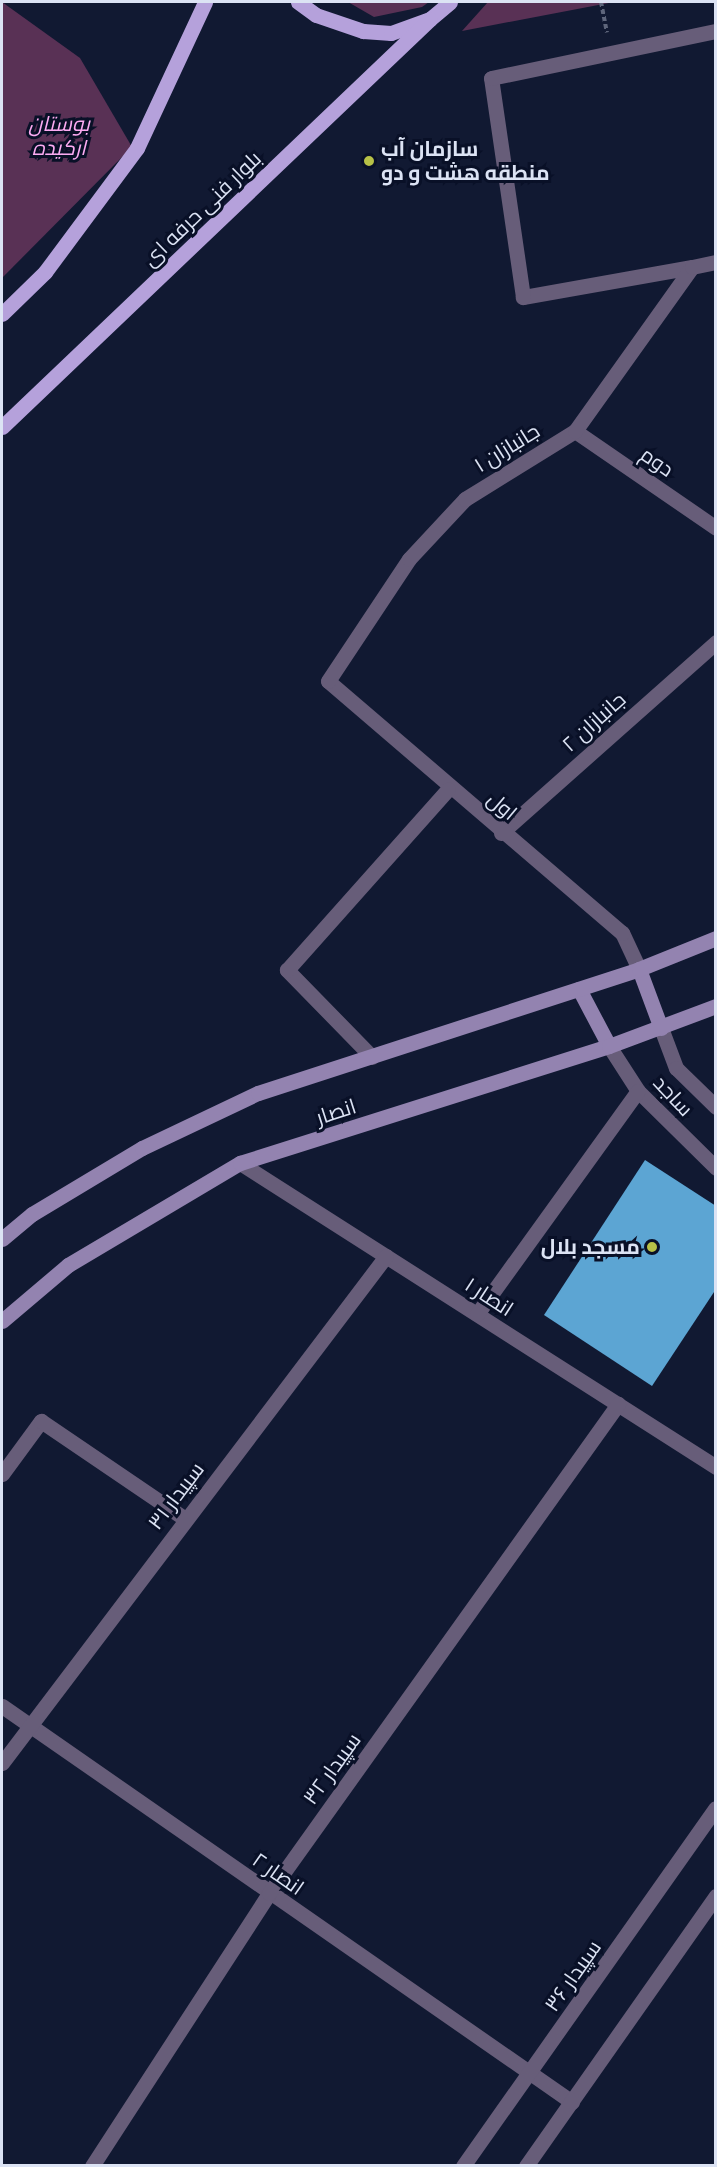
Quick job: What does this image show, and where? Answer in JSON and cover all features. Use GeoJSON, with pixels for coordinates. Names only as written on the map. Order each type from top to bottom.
{"type":"FeatureCollection","features":[{"type":"Feature","properties":{"kind":"main road"},"geometry":{"type":"LineString","coordinates":[[2,314],[45,272],[137,148],[205,2]]}},
{"type":"Feature","properties":{"kind":"main road"},"geometry":{"type":"LineString","coordinates":[[298,2],[316,15],[363,32],[391,33],[430,19]]}},
{"type":"Feature","properties":{"kind":"main road","name":"بلوار فنی حرفه ای"},"geometry":{"type":"LineString","coordinates":[[2,427],[450,2]]}},
{"type":"Feature","properties":{"kind":"main road","name":"انصار"},"geometry":{"type":"LineString","coordinates":[[2,1239],[32,1214],[142,1148],[258,1093],[639,969],[716,938]]}},
{"type":"Feature","properties":{"kind":"main road"},"geometry":{"type":"LineString","coordinates":[[639,969],[661,1028]]}},
{"type":"Feature","properties":{"kind":"main road"},"geometry":{"type":"LineString","coordinates":[[579,989],[609,1046]]}},
{"type":"Feature","properties":{"kind":"main road","name":"انصار"},"geometry":{"type":"LineString","coordinates":[[2,1322],[68,1265],[240,1163],[609,1046],[716,1006]]}},
{"type":"Feature","properties":{"kind":"street"},"geometry":{"type":"LineString","coordinates":[[716,32],[491,78],[523,297],[716,262]]}},
{"type":"Feature","properties":{"kind":"street","name":"جانبازان ۱"},"geometry":{"type":"LineString","coordinates":[[328,681],[409,559],[465,499],[575,431],[692,267]]}},
{"type":"Feature","properties":{"kind":"street","name":"دوم"},"geometry":{"type":"LineString","coordinates":[[575,431],[716,528]]}},
{"type":"Feature","properties":{"kind":"street","name":"جانبازان ۲"},"geometry":{"type":"LineString","coordinates":[[501,833],[716,642]]}},
{"type":"Feature","properties":{"kind":"street","name":"اول"},"geometry":{"type":"LineString","coordinates":[[328,681],[448,789],[622,933],[639,969]]}},
{"type":"Feature","properties":{"kind":"street"},"geometry":{"type":"LineString","coordinates":[[372,1057],[287,970],[448,789]]}},
{"type":"Feature","properties":{"kind":"street","name":"ساجد"},"geometry":{"type":"LineString","coordinates":[[661,1028],[676,1068],[716,1107]]}},
{"type":"Feature","properties":{"kind":"street","name":"ساجد"},"geometry":{"type":"LineString","coordinates":[[609,1046],[638,1091],[716,1168]]}},
{"type":"Feature","properties":{"kind":"street"},"geometry":{"type":"LineString","coordinates":[[477,1314],[638,1091]]}},
{"type":"Feature","properties":{"kind":"street","name":"انصار ۱"},"geometry":{"type":"LineString","coordinates":[[240,1163],[716,1467]]}},
{"type":"Feature","properties":{"kind":"street","name":"سپیدار ۳۱"},"geometry":{"type":"LineString","coordinates":[[2,1763],[28,1724],[386,1256]]}},
{"type":"Feature","properties":{"kind":"street","name":"سپیدار ۳۲"},"geometry":{"type":"LineString","coordinates":[[92,2166],[269,1893],[618,1404]]}},
{"type":"Feature","properties":{"kind":"street"},"geometry":{"type":"LineString","coordinates":[[2,1474],[41,1421],[185,1519]]}},
{"type":"Feature","properties":{"kind":"street","name":"انصار ۲"},"geometry":{"type":"LineString","coordinates":[[2,1706],[530,2076],[572,2102]]}},
{"type":"Feature","properties":{"kind":"street","name":"سپیدار ۳۶"},"geometry":{"type":"LineString","coordinates":[[463,2166],[530,2076],[716,1808]]}},
{"type":"Feature","properties":{"kind":"street"},"geometry":{"type":"LineString","coordinates":[[526,2166],[716,1896]]}},
{"type":"Feature","properties":{"kind":"path"},"geometry":{"type":"LineString","coordinates":[[601,2],[612,53]]}},
{"type":"Feature","properties":{"kind":"green space","name":"بوستان ارکیده"},"geometry":{"type":"Polygon","coordinates":[[[2,2],[80,58],[132,147],[2,278],[2,2]]]}},
{"type":"Feature","properties":{"kind":"green space"},"geometry":{"type":"Polygon","coordinates":[[[348,2],[429,2],[422,7],[374,17],[348,2]]]}},
{"type":"Feature","properties":{"kind":"green space"},"geometry":{"type":"Polygon","coordinates":[[[488,2],[614,2],[462,31],[488,2]]]}},
{"type":"Feature","properties":{"kind":"building","name":"مسجد بلال"},"geometry":{"type":"Polygon","coordinates":[[[645,1160],[716,1206],[716,1289],[652,1386],[544,1315],[645,1160]]]}},
{"type":"Feature","properties":{"kind":"place","name":"سازمان آب منطقه هشت و دو"},"geometry":{"type":"Point","coordinates":[369,161]}},
{"type":"Feature","properties":{"kind":"place","name":"مسجد بلال"},"geometry":{"type":"Point","coordinates":[652,1247]}}]}
